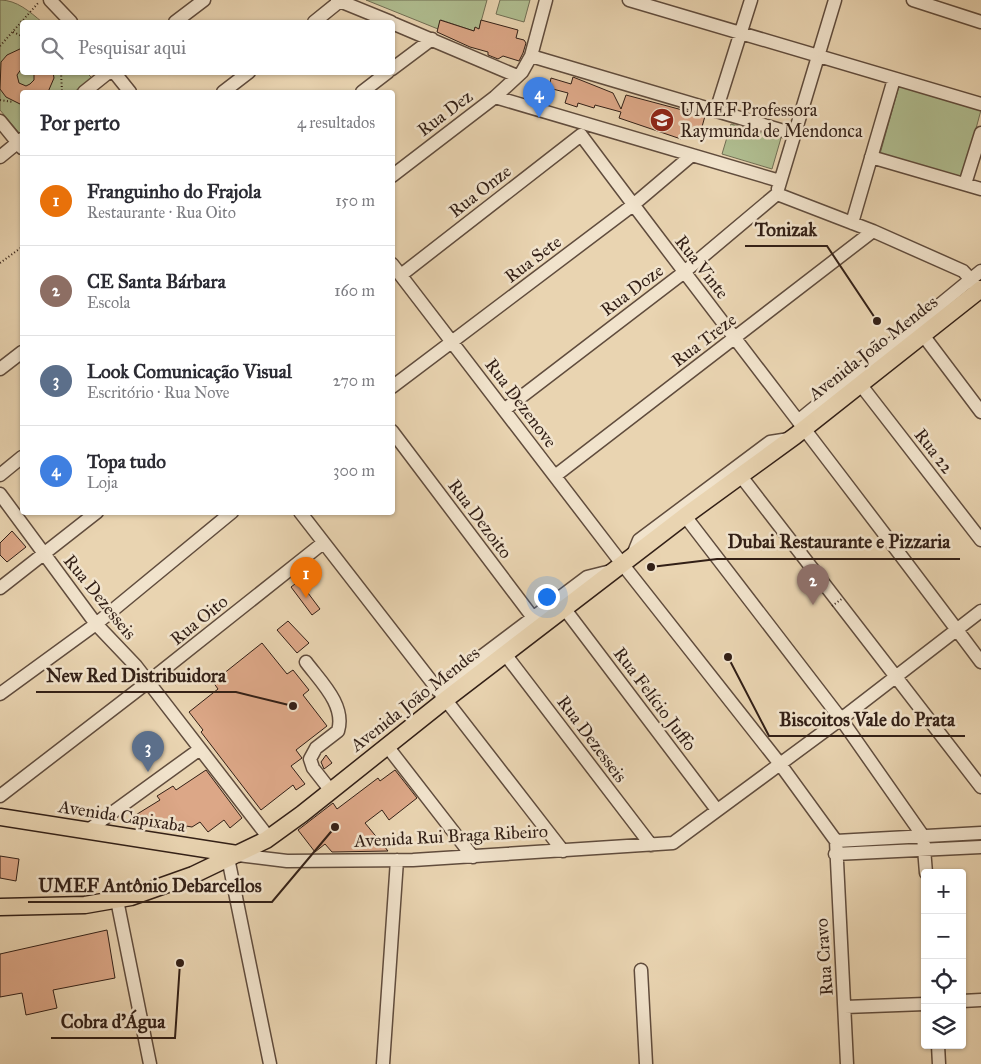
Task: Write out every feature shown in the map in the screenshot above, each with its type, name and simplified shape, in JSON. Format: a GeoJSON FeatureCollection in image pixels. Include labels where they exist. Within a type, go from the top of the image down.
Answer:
{"type":"FeatureCollection","features":[{"type":"Feature","properties":{"kind":"main road","name":"Avenida João Mendes"},"geometry":{"type":"LineString","coordinates":[[231,855],[269,838],[331,791],[387,746],[441,695],[505,654],[536,623],[564,608],[790,439],[801,424],[860,384],[923,335],[979,284]]}},
{"type":"Feature","properties":{"kind":"main road","name":"Avenida Capixaba"},"geometry":{"type":"LineString","coordinates":[[0,817],[231,855]]}},
{"type":"Feature","properties":{"kind":"main road"},"geometry":{"type":"LineString","coordinates":[[0,907],[84,905],[117,900],[169,884],[231,855]]}},
{"type":"Feature","properties":{"kind":"street"},"geometry":{"type":"LineString","coordinates":[[178,20],[204,0]]}},
{"type":"Feature","properties":{"kind":"street"},"geometry":{"type":"LineString","coordinates":[[316,20],[339,0],[385,20]]}},
{"type":"Feature","properties":{"kind":"street","name":"Rua Dez"},"geometry":{"type":"LineString","coordinates":[[395,174],[495,97],[518,76],[531,56],[546,0]]}},
{"type":"Feature","properties":{"kind":"street"},"geometry":{"type":"LineString","coordinates":[[629,0],[981,104]]}},
{"type":"Feature","properties":{"kind":"street"},"geometry":{"type":"LineString","coordinates":[[716,111],[751,0]]}},
{"type":"Feature","properties":{"kind":"street"},"geometry":{"type":"LineString","coordinates":[[778,187],[834,0]]}},
{"type":"Feature","properties":{"kind":"street"},"geometry":{"type":"LineString","coordinates":[[913,0],[981,22]]}},
{"type":"Feature","properties":{"kind":"street"},"geometry":{"type":"LineString","coordinates":[[57,2],[70,20]]}},
{"type":"Feature","properties":{"kind":"street"},"geometry":{"type":"LineString","coordinates":[[395,24],[518,76]]}},
{"type":"Feature","properties":{"kind":"street"},"geometry":{"type":"LineString","coordinates":[[395,67],[432,39]]}},
{"type":"Feature","properties":{"kind":"street"},"geometry":{"type":"LineString","coordinates":[[531,56],[794,134]]}},
{"type":"Feature","properties":{"kind":"street"},"geometry":{"type":"LineString","coordinates":[[86,90],[105,75]]}},
{"type":"Feature","properties":{"kind":"street"},"geometry":{"type":"LineString","coordinates":[[116,75],[128,90]]}},
{"type":"Feature","properties":{"kind":"street"},"geometry":{"type":"LineString","coordinates":[[226,90],[245,75]]}},
{"type":"Feature","properties":{"kind":"street"},"geometry":{"type":"LineString","coordinates":[[365,90],[384,75]]}},
{"type":"Feature","properties":{"kind":"street"},"geometry":{"type":"LineString","coordinates":[[852,223],[894,79]]}},
{"type":"Feature","properties":{"kind":"street"},"geometry":{"type":"LineString","coordinates":[[495,97],[582,129],[692,155],[778,187],[852,223],[963,271],[979,284]]}},
{"type":"Feature","properties":{"kind":"street"},"geometry":{"type":"LineString","coordinates":[[0,122],[20,142]]}},
{"type":"Feature","properties":{"kind":"street","name":"Rua Vinte"},"geometry":{"type":"LineString","coordinates":[[582,129],[633,205],[683,273],[801,424],[981,662]]}},
{"type":"Feature","properties":{"kind":"street","name":"Rua Onze"},"geometry":{"type":"LineString","coordinates":[[402,275],[582,129]]}},
{"type":"Feature","properties":{"kind":"street"},"geometry":{"type":"LineString","coordinates":[[966,184],[981,134]]}},
{"type":"Feature","properties":{"kind":"street"},"geometry":{"type":"LineString","coordinates":[[0,157],[20,144]]}},
{"type":"Feature","properties":{"kind":"street","name":"Rua Sete"},"geometry":{"type":"LineString","coordinates":[[395,385],[633,205],[692,155]]}},
{"type":"Feature","properties":{"kind":"street"},"geometry":{"type":"LineString","coordinates":[[871,157],[981,189]]}},
{"type":"Feature","properties":{"kind":"street","name":"Rua Doze"},"geometry":{"type":"LineString","coordinates":[[504,410],[683,273],[778,187]]}},
{"type":"Feature","properties":{"kind":"street","name":"Rua Treze"},"geometry":{"type":"LineString","coordinates":[[555,476],[873,231]]}},
{"type":"Feature","properties":{"kind":"street","name":"Rua Dezenove"},"geometry":{"type":"LineString","coordinates":[[395,267],[623,564],[780,764],[835,848]]}},
{"type":"Feature","properties":{"kind":"street","name":"Avenida João Mendes"},"geometry":{"type":"LineString","coordinates":[[801,424],[979,284]]}},
{"type":"Feature","properties":{"kind":"street"},"geometry":{"type":"LineString","coordinates":[[923,335],[981,412]]}},
{"type":"Feature","properties":{"kind":"street"},"geometry":{"type":"LineString","coordinates":[[0,368],[20,353]]}},
{"type":"Feature","properties":{"kind":"street","name":"Rua 22"},"geometry":{"type":"LineString","coordinates":[[860,384],[981,540]]}},
{"type":"Feature","properties":{"kind":"street","name":"Rua Dezoito"},"geometry":{"type":"LineString","coordinates":[[395,435],[536,623]]}},
{"type":"Feature","properties":{"kind":"street","name":"Avenida João Mendes"},"geometry":{"type":"LineString","coordinates":[[441,695],[536,623],[587,577],[623,564],[639,540],[770,442],[790,439]]}},
{"type":"Feature","properties":{"kind":"street"},"geometry":{"type":"LineString","coordinates":[[0,475],[20,460]]}},
{"type":"Feature","properties":{"kind":"street"},"geometry":{"type":"LineString","coordinates":[[740,475],[981,787]]}},
{"type":"Feature","properties":{"kind":"street","name":"Rua Dezesseis"},"geometry":{"type":"LineString","coordinates":[[0,494],[96,624],[136,666],[269,838]]}},
{"type":"Feature","properties":{"kind":"street"},"geometry":{"type":"LineString","coordinates":[[0,588],[44,556],[93,515]]}},
{"type":"Feature","properties":{"kind":"street"},"geometry":{"type":"LineString","coordinates":[[0,694],[96,624],[228,515]]}},
{"type":"Feature","properties":{"kind":"street"},"geometry":{"type":"LineString","coordinates":[[302,515],[563,851]]}},
{"type":"Feature","properties":{"kind":"street"},"geometry":{"type":"LineString","coordinates":[[685,516],[841,719],[923,843],[926,869]]}},
{"type":"Feature","properties":{"kind":"street","name":"Rua Oito"},"geometry":{"type":"LineString","coordinates":[[0,796],[148,682],[323,543]]}},
{"type":"Feature","properties":{"kind":"street","name":"Rua Felício Juffo"},"geometry":{"type":"LineString","coordinates":[[564,608],[717,810]]}},
{"type":"Feature","properties":{"kind":"street"},"geometry":{"type":"LineString","coordinates":[[717,810],[841,719],[981,611]]}},
{"type":"Feature","properties":{"kind":"street","name":"Rua Dezesseis"},"geometry":{"type":"LineString","coordinates":[[505,654],[651,845]]}},
{"type":"Feature","properties":{"kind":"street"},"geometry":{"type":"LineString","coordinates":[[306,662],[331,694],[335,703],[339,724],[338,731],[316,748],[310,759],[313,768],[331,791]]}},
{"type":"Feature","properties":{"kind":"street"},"geometry":{"type":"LineString","coordinates":[[387,746],[473,857]]}},
{"type":"Feature","properties":{"kind":"street"},"geometry":{"type":"LineString","coordinates":[[87,831],[200,749]]}},
{"type":"Feature","properties":{"kind":"street","name":"Avenida Rui Braga Ribeiro"},"geometry":{"type":"LineString","coordinates":[[231,855],[288,861],[397,860],[473,857],[673,843],[717,810]]}},
{"type":"Feature","properties":{"kind":"street"},"geometry":{"type":"LineString","coordinates":[[835,848],[923,843],[981,833]]}},
{"type":"Feature","properties":{"kind":"street"},"geometry":{"type":"LineString","coordinates":[[923,843],[981,847]]}},
{"type":"Feature","properties":{"kind":"street","name":"Rua Cravo"},"geometry":{"type":"LineString","coordinates":[[835,848],[847,1064]]}},
{"type":"Feature","properties":{"kind":"street"},"geometry":{"type":"LineString","coordinates":[[231,855],[270,1064]]}},
{"type":"Feature","properties":{"kind":"street"},"geometry":{"type":"LineString","coordinates":[[383,1064],[397,860]]}},
{"type":"Feature","properties":{"kind":"street"},"geometry":{"type":"LineString","coordinates":[[117,900],[150,1064]]}},
{"type":"Feature","properties":{"kind":"street"},"geometry":{"type":"LineString","coordinates":[[641,970],[646,1064]]}},
{"type":"Feature","properties":{"kind":"street"},"geometry":{"type":"LineString","coordinates":[[966,1001],[981,1000]]}},
{"type":"Feature","properties":{"kind":"street"},"geometry":{"type":"LineString","coordinates":[[845,1006],[921,1004]]}},
{"type":"Feature","properties":{"kind":"street"},"geometry":{"type":"LineString","coordinates":[[938,1049],[939,1064]]}},
{"type":"Feature","properties":{"kind":"path"},"geometry":{"type":"LineString","coordinates":[[23,20],[41,0]]}},
{"type":"Feature","properties":{"kind":"path"},"geometry":{"type":"LineString","coordinates":[[0,46],[20,23]]}},
{"type":"Feature","properties":{"kind":"path"},"geometry":{"type":"LineString","coordinates":[[13,31],[20,35]]}},
{"type":"Feature","properties":{"kind":"path"},"geometry":{"type":"LineString","coordinates":[[61,75],[62,90]]}},
{"type":"Feature","properties":{"kind":"path"},"geometry":{"type":"LineString","coordinates":[[0,100],[13,102]]}},
{"type":"Feature","properties":{"kind":"path"},"geometry":{"type":"LineString","coordinates":[[0,263],[20,248]]}},
{"type":"Feature","properties":{"kind":"path"},"geometry":{"type":"LineString","coordinates":[[832,606],[843,598]]}},
{"type":"Feature","properties":{"kind":"green space"},"geometry":{"type":"Polygon","coordinates":[[[0,0],[18,4],[39,20],[20,20],[20,75],[89,75],[92,78],[77,90],[20,90],[20,134],[0,110],[0,0]]]}},
{"type":"Feature","properties":{"kind":"green space"},"geometry":{"type":"Polygon","coordinates":[[[366,0],[487,0],[479,29],[475,28],[474,31],[441,20],[438,29],[366,0]]]}},
{"type":"Feature","properties":{"kind":"green space"},"geometry":{"type":"Polygon","coordinates":[[[500,0],[530,0],[524,22],[496,14],[500,0]]]}},
{"type":"Feature","properties":{"kind":"green space"},"geometry":{"type":"Polygon","coordinates":[[[899,86],[981,110],[963,177],[880,154],[899,86]]]}},
{"type":"Feature","properties":{"kind":"green space"},"geometry":{"type":"Polygon","coordinates":[[[731,124],[781,138],[772,169],[722,154],[731,124]]]}},
{"type":"Feature","properties":{"kind":"building"},"geometry":{"type":"Polygon","coordinates":[[[440,20],[474,31],[475,27],[479,29],[481,20],[518,30],[516,38],[524,40],[526,43],[523,53],[519,61],[503,56],[498,59],[488,55],[488,52],[470,47],[437,32],[440,20]]]}},
{"type":"Feature","properties":{"kind":"building"},"geometry":{"type":"Polygon","coordinates":[[[20,49],[20,71],[17,75],[19,83],[26,86],[34,80],[34,75],[54,75],[49,90],[20,90],[20,104],[6,97],[0,89],[1,62],[7,55],[20,49]]]}},
{"type":"Feature","properties":{"kind":"building"},"geometry":{"type":"Polygon","coordinates":[[[573,77],[613,93],[621,109],[626,95],[705,116],[700,134],[684,129],[681,139],[619,118],[621,112],[595,105],[594,108],[578,103],[577,107],[565,103],[568,93],[549,88],[551,78],[571,84],[573,77]]]}},
{"type":"Feature","properties":{"kind":"building"},"geometry":{"type":"Polygon","coordinates":[[[12,531],[26,547],[7,562],[0,555],[0,543],[12,531]]]}},
{"type":"Feature","properties":{"kind":"building"},"geometry":{"type":"Polygon","coordinates":[[[299,581],[320,609],[312,615],[291,587],[299,581]]]}},
{"type":"Feature","properties":{"kind":"building"},"geometry":{"type":"Polygon","coordinates":[[[288,621],[309,643],[297,653],[277,630],[288,621]]]}},
{"type":"Feature","properties":{"kind":"building"},"geometry":{"type":"Polygon","coordinates":[[[262,643],[287,674],[293,670],[309,690],[303,695],[327,726],[296,750],[302,758],[291,766],[305,784],[296,790],[293,785],[261,810],[201,732],[203,730],[189,712],[218,689],[213,682],[262,643]]]}},
{"type":"Feature","properties":{"kind":"building"},"geometry":{"type":"Polygon","coordinates":[[[326,755],[332,763],[324,769],[321,762],[326,755]]]}},
{"type":"Feature","properties":{"kind":"building"},"geometry":{"type":"Polygon","coordinates":[[[206,770],[242,818],[230,828],[224,820],[208,832],[200,822],[192,827],[186,826],[185,832],[140,825],[134,816],[160,800],[157,796],[173,786],[176,790],[206,770]]]}},
{"type":"Feature","properties":{"kind":"building"},"geometry":{"type":"Polygon","coordinates":[[[395,770],[417,798],[389,820],[382,810],[365,823],[388,851],[332,852],[325,844],[315,852],[298,830],[333,803],[337,809],[378,778],[380,781],[395,770]]]}},
{"type":"Feature","properties":{"kind":"building"},"geometry":{"type":"Polygon","coordinates":[[[0,856],[19,859],[16,881],[0,878],[0,856]]]}},
{"type":"Feature","properties":{"kind":"building"},"geometry":{"type":"Polygon","coordinates":[[[107,930],[115,978],[53,990],[57,1008],[26,1015],[22,993],[0,997],[0,954],[107,930]]]}},
{"type":"Feature","properties":{"kind":"place","name":"Topa tudo"},"geometry":{"type":"Point","coordinates":[539,118]}},
{"type":"Feature","properties":{"kind":"place","name":"UMEF Professora Raymunda de Mendonca"},"geometry":{"type":"Point","coordinates":[662,120]}},
{"type":"Feature","properties":{"kind":"place","name":"Tonizak"},"geometry":{"type":"Point","coordinates":[877,321]}},
{"type":"Feature","properties":{"kind":"place","name":"Dubai Restaurante e Pizzaria"},"geometry":{"type":"Point","coordinates":[651,567]}},
{"type":"Feature","properties":{"kind":"place","name":"Franguinho do Frajola"},"geometry":{"type":"Point","coordinates":[306,598]}},
{"type":"Feature","properties":{"kind":"place","name":"CE Santa Bárbara"},"geometry":{"type":"Point","coordinates":[813,605]}},
{"type":"Feature","properties":{"kind":"place","name":"Biscoitos Vale do Prata"},"geometry":{"type":"Point","coordinates":[728,657]}},
{"type":"Feature","properties":{"kind":"place","name":"New Red Distribuidora"},"geometry":{"type":"Point","coordinates":[293,706]}},
{"type":"Feature","properties":{"kind":"place","name":"Look Comunicação Visual"},"geometry":{"type":"Point","coordinates":[148,772]}},
{"type":"Feature","properties":{"kind":"place","name":"UMEF Antônio Debarcellos"},"geometry":{"type":"Point","coordinates":[335,827]}},
{"type":"Feature","properties":{"kind":"place","name":"Cobra d'Água"},"geometry":{"type":"Point","coordinates":[180,963]}}]}
